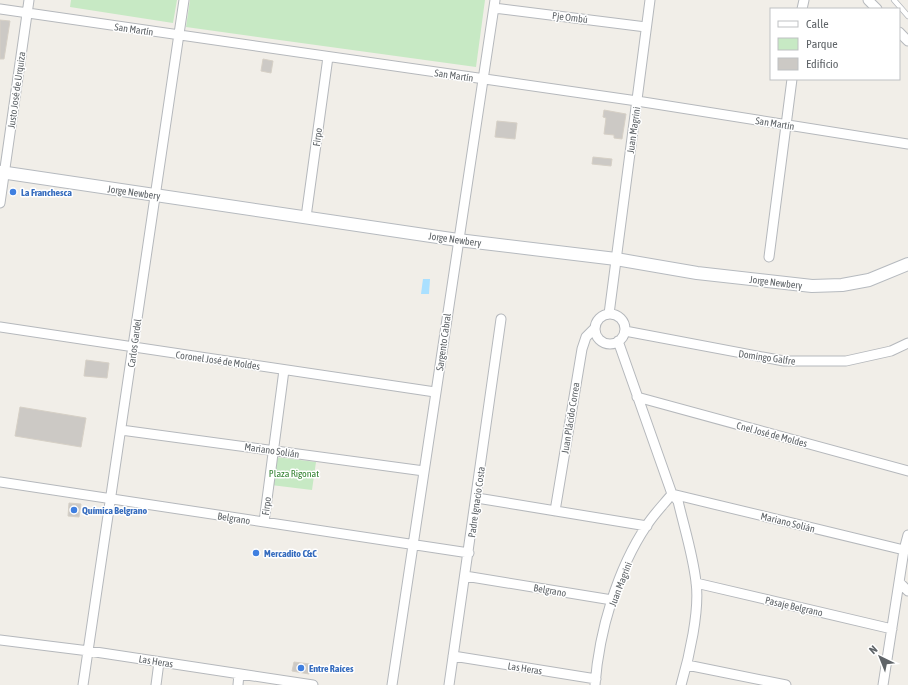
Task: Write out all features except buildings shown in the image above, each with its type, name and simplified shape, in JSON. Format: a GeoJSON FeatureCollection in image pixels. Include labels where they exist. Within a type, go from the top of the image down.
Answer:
{"type":"FeatureCollection","features":[{"type":"Feature","properties":{"kind":"main road","name":"Jorge Newbery"},"geometry":{"type":"LineString","coordinates":[[2,173],[458,240],[616,259],[697,273],[812,286],[842,285],[869,280],[908,264]]}},
{"type":"Feature","properties":{"kind":"street","name":"Justo José de Urquiza"},"geometry":{"type":"LineString","coordinates":[[0,203],[2,173],[29,0]]}},
{"type":"Feature","properties":{"kind":"street","name":"Carlos Gardel"},"geometry":{"type":"LineString","coordinates":[[84,685],[184,0]]}},
{"type":"Feature","properties":{"kind":"street","name":"Juan Magrini"},"geometry":{"type":"LineString","coordinates":[[609,314],[650,0]]}},
{"type":"Feature","properties":{"kind":"street"},"geometry":{"type":"LineString","coordinates":[[868,0],[876,8]]}},
{"type":"Feature","properties":{"kind":"street","name":"Pje Ombú"},"geometry":{"type":"LineString","coordinates":[[494,4],[646,27]]}},
{"type":"Feature","properties":{"kind":"street","name":"Sargento Cabral"},"geometry":{"type":"LineString","coordinates":[[392,685],[494,4]]}},
{"type":"Feature","properties":{"kind":"street","name":"San Martín"},"geometry":{"type":"LineString","coordinates":[[0,9],[328,58],[637,101],[908,144]]}},
{"type":"Feature","properties":{"kind":"street"},"geometry":{"type":"LineString","coordinates":[[900,33],[908,41]]}},
{"type":"Feature","properties":{"kind":"street","name":"Firpo"},"geometry":{"type":"LineString","coordinates":[[306,217],[328,58]]}},
{"type":"Feature","properties":{"kind":"street"},"geometry":{"type":"LineString","coordinates":[[769,257],[792,80]]}},
{"type":"Feature","properties":{"kind":"street"},"geometry":{"type":"LineString","coordinates":[[609,314],[619,317],[623,321],[625,331],[618,341],[609,344],[604,343],[597,336],[594,329],[600,318],[609,314]]}},
{"type":"Feature","properties":{"kind":"street","name":"Padre Ignacio Costa"},"geometry":{"type":"LineString","coordinates":[[449,685],[502,319]]}},
{"type":"Feature","properties":{"kind":"street","name":"Coronel José de Moldes"},"geometry":{"type":"LineString","coordinates":[[0,327],[435,392]]}},
{"type":"Feature","properties":{"kind":"street","name":"Juan Plácido Correa"},"geometry":{"type":"LineString","coordinates":[[555,511],[582,349],[586,337],[594,329]]}},
{"type":"Feature","properties":{"kind":"street","name":"Domingo Galfre"},"geometry":{"type":"LineString","coordinates":[[625,331],[784,361],[846,360],[891,351],[908,343]]}},
{"type":"Feature","properties":{"kind":"street"},"geometry":{"type":"LineString","coordinates":[[618,341],[672,494],[678,501],[696,583],[694,621],[687,665],[681,685]]}},
{"type":"Feature","properties":{"kind":"street","name":"Firpo"},"geometry":{"type":"LineString","coordinates":[[264,522],[284,370]]}},
{"type":"Feature","properties":{"kind":"street","name":"Cnel José de Moldes"},"geometry":{"type":"LineString","coordinates":[[637,397],[908,471]]}},
{"type":"Feature","properties":{"kind":"street","name":"Mariano Solián"},"geometry":{"type":"LineString","coordinates":[[121,430],[424,471]]}},
{"type":"Feature","properties":{"kind":"street","name":"Belgrano"},"geometry":{"type":"LineString","coordinates":[[0,482],[469,552]]}},
{"type":"Feature","properties":{"kind":"street","name":"Juan Magrini"},"geometry":{"type":"LineString","coordinates":[[595,682],[601,641],[612,600],[623,569],[646,526],[672,494]]}},
{"type":"Feature","properties":{"kind":"street","name":"Mariano Solián"},"geometry":{"type":"LineString","coordinates":[[672,494],[904,550]]}},
{"type":"Feature","properties":{"kind":"street"},"geometry":{"type":"LineString","coordinates":[[477,498],[646,526]]}},
{"type":"Feature","properties":{"kind":"street"},"geometry":{"type":"LineString","coordinates":[[883,685],[904,550],[908,535]]}},
{"type":"Feature","properties":{"kind":"street","name":"Belgrano"},"geometry":{"type":"LineString","coordinates":[[465,576],[612,600]]}},
{"type":"Feature","properties":{"kind":"street"},"geometry":{"type":"LineString","coordinates":[[899,582],[908,591]]}},
{"type":"Feature","properties":{"kind":"street","name":"Pasaje Belgrano"},"geometry":{"type":"LineString","coordinates":[[696,583],[892,629]]}},
{"type":"Feature","properties":{"kind":"street","name":"Las Heras"},"geometry":{"type":"LineString","coordinates":[[0,640],[89,650],[313,685]]}},
{"type":"Feature","properties":{"kind":"street","name":"Las Heras"},"geometry":{"type":"LineString","coordinates":[[454,656],[595,682]]}},
{"type":"Feature","properties":{"kind":"street"},"geometry":{"type":"LineString","coordinates":[[156,685],[159,662]]}},
{"type":"Feature","properties":{"kind":"street"},"geometry":{"type":"LineString","coordinates":[[687,665],[786,685]]}},
{"type":"Feature","properties":{"kind":"street"},"geometry":{"type":"LineString","coordinates":[[238,685],[239,674]]}},
{"type":"Feature","properties":{"kind":"lane"},"geometry":{"type":"LineString","coordinates":[[894,0],[908,16]]}},
{"type":"Feature","properties":{"kind":"green space"},"geometry":{"type":"Polygon","coordinates":[[[71,0],[177,0],[173,23],[70,7],[71,0]]]}},
{"type":"Feature","properties":{"kind":"green space"},"geometry":{"type":"Polygon","coordinates":[[[190,0],[485,0],[476,67],[186,27],[190,0]]]}},
{"type":"Feature","properties":{"kind":"green space","name":"Plaza Rigonat"},"geometry":{"type":"Polygon","coordinates":[[[275,457],[316,462],[312,490],[271,485],[275,457]]]}},
{"type":"Feature","properties":{"kind":"water"},"geometry":{"type":"Polygon","coordinates":[[[423,279],[430,279],[429,294],[421,294],[423,279]]]}},
{"type":"Feature","properties":{"kind":"place","name":"La Franchesca"},"geometry":{"type":"Point","coordinates":[13,192]}},
{"type":"Feature","properties":{"kind":"place","name":"Química Belgrano"},"geometry":{"type":"Point","coordinates":[74,510]}},
{"type":"Feature","properties":{"kind":"place","name":"Mercadito C&C"},"geometry":{"type":"Point","coordinates":[256,553]}},
{"type":"Feature","properties":{"kind":"place","name":"Entre Raíces"},"geometry":{"type":"Point","coordinates":[301,668]}}]}
